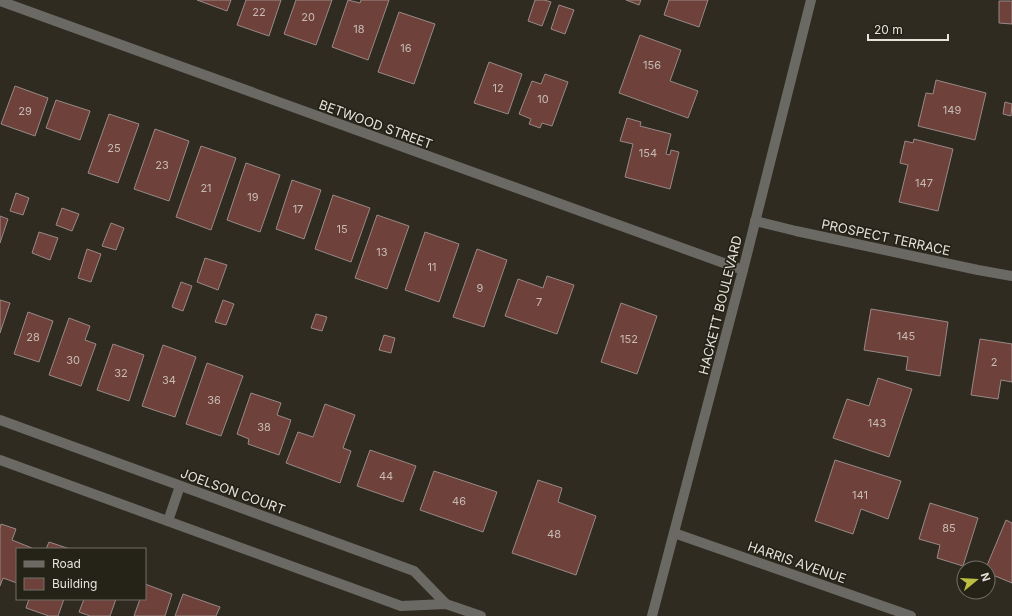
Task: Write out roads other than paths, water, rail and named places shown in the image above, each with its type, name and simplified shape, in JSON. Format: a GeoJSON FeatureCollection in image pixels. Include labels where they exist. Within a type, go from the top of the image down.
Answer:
{"type":"FeatureCollection","features":[{"type":"Feature","properties":{"kind":"street","name":"HACKETT BOULEVARD"},"geometry":{"type":"LineString","coordinates":[[652,616],[743,270],[754,221],[811,0]]}},
{"type":"Feature","properties":{"kind":"street","name":"BETWOOD STREET"},"geometry":{"type":"LineString","coordinates":[[0,1],[743,270]]}},
{"type":"Feature","properties":{"kind":"street","name":"PROSPECT TERRACE"},"geometry":{"type":"LineString","coordinates":[[754,221],[947,264],[1012,276]]}},
{"type":"Feature","properties":{"kind":"street","name":"JOELSON COURT"},"geometry":{"type":"LineString","coordinates":[[0,420],[414,571],[446,604]]}},
{"type":"Feature","properties":{"kind":"street","name":"JOELSON COURT"},"geometry":{"type":"LineString","coordinates":[[0,460],[401,606],[446,604],[481,616]]}},
{"type":"Feature","properties":{"kind":"street"},"geometry":{"type":"LineString","coordinates":[[168,521],[180,486]]}},
{"type":"Feature","properties":{"kind":"street","name":"HARRIS AVENUE"},"geometry":{"type":"LineString","coordinates":[[674,533],[910,616]]}}]}
